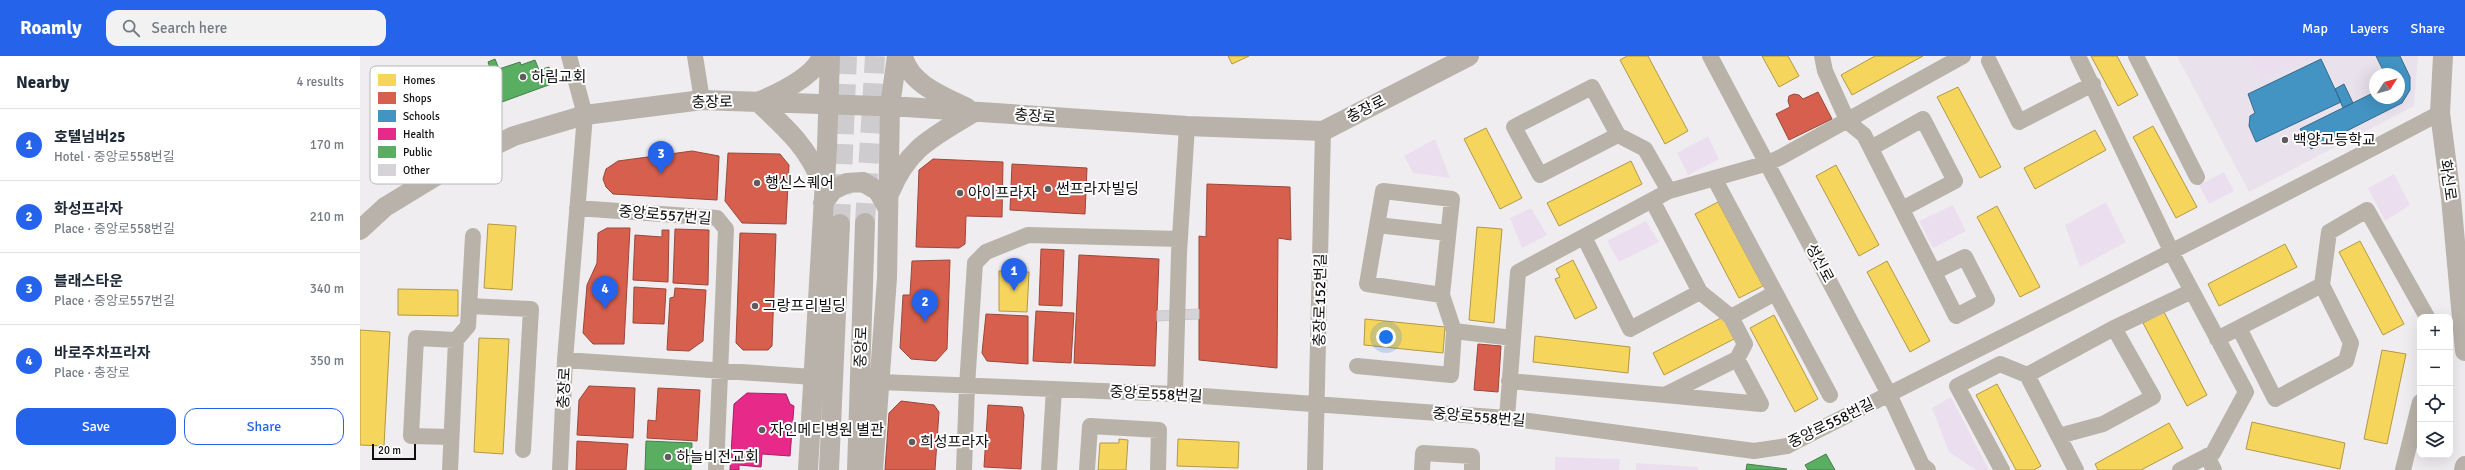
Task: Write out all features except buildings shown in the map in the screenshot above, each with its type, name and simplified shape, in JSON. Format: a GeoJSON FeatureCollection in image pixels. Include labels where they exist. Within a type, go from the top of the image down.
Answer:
{"type":"FeatureCollection","features":[{"type":"Feature","properties":{"kind":"main road"},"geometry":{"type":"LineString","coordinates":[[822,56],[810,71],[784,90],[758,102],[794,134],[805,149],[816,167],[824,196]]}},
{"type":"Feature","properties":{"kind":"main road"},"geometry":{"type":"LineString","coordinates":[[808,470],[824,196],[830,56]]}},
{"type":"Feature","properties":{"kind":"main road"},"geometry":{"type":"LineString","coordinates":[[874,470],[887,278],[890,106],[897,56]]}},
{"type":"Feature","properties":{"kind":"main road"},"geometry":{"type":"LineString","coordinates":[[888,203],[904,163],[914,151],[974,112],[928,88],[912,72],[904,56]]}},
{"type":"Feature","properties":{"kind":"main road","name":"충장로"},"geometry":{"type":"LineString","coordinates":[[502,142],[514,136],[585,115],[702,100],[890,106],[1187,126],[1323,131],[1469,56]]}},
{"type":"Feature","properties":{"kind":"main road","name":"화신로"},"geometry":{"type":"LineString","coordinates":[[2443,56],[2440,113],[2451,198],[2465,351]]}},
{"type":"Feature","properties":{"kind":"main road"},"geometry":{"type":"LineString","coordinates":[[824,196],[847,183],[863,182],[878,191],[888,203]]}},
{"type":"Feature","properties":{"kind":"main road","name":"충장로"},"geometry":{"type":"LineString","coordinates":[[360,230],[385,207],[423,184]]}},
{"type":"Feature","properties":{"kind":"main road","name":"중앙로"},"geometry":{"type":"LineString","coordinates":[[857,470],[865,223]]}},
{"type":"Feature","properties":{"kind":"main road","name":"중앙로"},"geometry":{"type":"LineString","coordinates":[[829,470],[840,224]]}},
{"type":"Feature","properties":{"kind":"main road"},"geometry":{"type":"LineString","coordinates":[[2464,470],[2465,466]]}},
{"type":"Feature","properties":{"kind":"street"},"geometry":{"type":"LineString","coordinates":[[569,56],[585,115]]}},
{"type":"Feature","properties":{"kind":"street"},"geometry":{"type":"LineString","coordinates":[[695,56],[702,100]]}},
{"type":"Feature","properties":{"kind":"street","name":"성신로"},"geometry":{"type":"LineString","coordinates":[[1710,56],[1889,394],[1922,465],[1928,470]]}},
{"type":"Feature","properties":{"kind":"street"},"geometry":{"type":"LineString","coordinates":[[1822,56],[1825,71],[1848,122],[1864,135],[1934,272]]}},
{"type":"Feature","properties":{"kind":"street"},"geometry":{"type":"LineString","coordinates":[[1507,418],[1518,272],[1669,191],[1768,163],[1848,122],[1963,56]]}},
{"type":"Feature","properties":{"kind":"street"},"geometry":{"type":"LineString","coordinates":[[2078,56],[2093,84],[2171,251],[2246,392],[2213,453],[2210,463],[2180,470]]}},
{"type":"Feature","properties":{"kind":"street"},"geometry":{"type":"LineString","coordinates":[[2136,56],[2197,178]]}},
{"type":"Feature","properties":{"kind":"street"},"geometry":{"type":"LineString","coordinates":[[1989,62],[2019,122],[2093,84]]}},
{"type":"Feature","properties":{"kind":"street"},"geometry":{"type":"LineString","coordinates":[[1618,135],[1540,175],[1514,127],[1592,87],[1618,135],[1645,149],[1669,191]]}},
{"type":"Feature","properties":{"kind":"street","name":"중앙로558번길"},"geometry":{"type":"LineString","coordinates":[[880,382],[1175,394],[1318,404],[1507,418],[1754,451],[1787,446],[2171,251],[2258,209],[2440,113]]}},
{"type":"Feature","properties":{"kind":"street","name":"충장로"},"geometry":{"type":"LineString","coordinates":[[560,470],[565,360],[576,208],[585,115]]}},
{"type":"Feature","properties":{"kind":"street"},"geometry":{"type":"LineString","coordinates":[[1871,148],[1923,119],[1954,181],[1902,209]]}},
{"type":"Feature","properties":{"kind":"street"},"geometry":{"type":"LineString","coordinates":[[1175,394],[1180,238],[1187,126]]}},
{"type":"Feature","properties":{"kind":"street","name":"충장로152번길"},"geometry":{"type":"LineString","coordinates":[[1316,470],[1323,131]]}},
{"type":"Feature","properties":{"kind":"street"},"geometry":{"type":"LineString","coordinates":[[1714,178],[1830,395]]}},
{"type":"Feature","properties":{"kind":"street"},"geometry":{"type":"LineString","coordinates":[[1357,366],[1451,375],[1454,331],[1442,295],[1452,199],[1383,191],[1367,284],[1442,295]]}},
{"type":"Feature","properties":{"kind":"street"},"geometry":{"type":"LineString","coordinates":[[1652,200],[1700,292],[1731,317],[1745,344],[1737,359],[1665,396]]}},
{"type":"Feature","properties":{"kind":"street","name":"중앙로557번길"},"geometry":{"type":"LineString","coordinates":[[576,208],[717,218],[726,229],[722,371],[716,470]]}},
{"type":"Feature","properties":{"kind":"street"},"geometry":{"type":"LineString","coordinates":[[2239,328],[2275,399],[2346,360],[2351,343],[2322,285],[2329,232],[2367,210],[2425,314]]}},
{"type":"Feature","properties":{"kind":"street"},"geometry":{"type":"LineString","coordinates":[[1377,225],[1448,233]]}},
{"type":"Feature","properties":{"kind":"street"},"geometry":{"type":"LineString","coordinates":[[964,470],[967,386],[975,263],[986,252],[1028,235],[1180,238]]}},
{"type":"Feature","properties":{"kind":"street"},"geometry":{"type":"LineString","coordinates":[[450,470],[456,340],[468,326],[473,236]]}},
{"type":"Feature","properties":{"kind":"street"},"geometry":{"type":"LineString","coordinates":[[1584,237],[1630,329],[1700,292]]}},
{"type":"Feature","properties":{"kind":"street"},"geometry":{"type":"LineString","coordinates":[[2217,339],[2322,285]]}},
{"type":"Feature","properties":{"kind":"street"},"geometry":{"type":"LineString","coordinates":[[2027,375],[2114,328],[2192,291]]}},
{"type":"Feature","properties":{"kind":"street"},"geometry":{"type":"LineString","coordinates":[[1731,317],[1775,293]]}},
{"type":"Feature","properties":{"kind":"street"},"geometry":{"type":"LineString","coordinates":[[469,306],[531,309],[523,450]]}},
{"type":"Feature","properties":{"kind":"street"},"geometry":{"type":"LineString","coordinates":[[2059,436],[2103,424],[2153,397],[2114,328]]}},
{"type":"Feature","properties":{"kind":"street"},"geometry":{"type":"LineString","coordinates":[[1454,331],[1513,338]]}},
{"type":"Feature","properties":{"kind":"street"},"geometry":{"type":"LineString","coordinates":[[451,437],[411,436],[416,338],[456,340]]}},
{"type":"Feature","properties":{"kind":"street"},"geometry":{"type":"LineString","coordinates":[[1510,381],[1761,404],[1737,359]]}},
{"type":"Feature","properties":{"kind":"street"},"geometry":{"type":"LineString","coordinates":[[565,360],[813,377]]}},
{"type":"Feature","properties":{"kind":"street"},"geometry":{"type":"LineString","coordinates":[[2002,470],[1957,386],[2000,364],[2027,375],[2059,436],[2070,468]]}},
{"type":"Feature","properties":{"kind":"street"},"geometry":{"type":"LineString","coordinates":[[1049,470],[1054,389]]}},
{"type":"Feature","properties":{"kind":"street"},"geometry":{"type":"LineString","coordinates":[[2403,470],[2417,414]]}},
{"type":"Feature","properties":{"kind":"street"},"geometry":{"type":"LineString","coordinates":[[1088,470],[1090,426],[1159,430],[1158,470]]}},
{"type":"Feature","properties":{"kind":"street"},"geometry":{"type":"LineString","coordinates":[[1422,470],[1423,453],[1472,456],[1472,470]]}},
{"type":"Feature","properties":{"kind":"shaded area","name":"백양고등학교"},"geometry":{"type":"Polygon","coordinates":[[[2177,56],[2418,56],[2414,106],[2249,192],[2177,56]]]}},
{"type":"Feature","properties":{"kind":"shaded area"},"geometry":{"type":"Polygon","coordinates":[[[2250,56],[2313,56],[2262,80],[2250,56]]]}},
{"type":"Feature","properties":{"kind":"shaded area"},"geometry":{"type":"Polygon","coordinates":[[[1708,136],[1719,159],[1688,175],[1677,153],[1708,136]]]}},
{"type":"Feature","properties":{"kind":"shaded area"},"geometry":{"type":"Polygon","coordinates":[[[1435,139],[1450,178],[1413,173],[1404,156],[1435,139]]]}},
{"type":"Feature","properties":{"kind":"shaded area"},"geometry":{"type":"Polygon","coordinates":[[[2224,172],[2234,191],[2209,204],[2199,185],[2224,172]]]}},
{"type":"Feature","properties":{"kind":"shaded area"},"geometry":{"type":"Polygon","coordinates":[[[2394,174],[2410,205],[2385,221],[2368,188],[2394,174]]]}},
{"type":"Feature","properties":{"kind":"shaded area"},"geometry":{"type":"Polygon","coordinates":[[[2106,202],[2126,242],[2080,267],[2065,225],[2106,202]]]}},
{"type":"Feature","properties":{"kind":"shaded area"},"geometry":{"type":"Polygon","coordinates":[[[1953,205],[1966,231],[1933,248],[1919,221],[1953,205]]]}},
{"type":"Feature","properties":{"kind":"shaded area"},"geometry":{"type":"Polygon","coordinates":[[[1531,208],[1547,235],[1522,248],[1510,218],[1531,208]]]}},
{"type":"Feature","properties":{"kind":"shaded area"},"geometry":{"type":"Polygon","coordinates":[[[1646,221],[1659,242],[1619,262],[1607,241],[1646,221]]]}},
{"type":"Feature","properties":{"kind":"shaded area"},"geometry":{"type":"Polygon","coordinates":[[[1951,397],[1989,470],[1976,470],[1949,452],[1932,408],[1951,397]]]}},
{"type":"Feature","properties":{"kind":"shaded area"},"geometry":{"type":"Polygon","coordinates":[[[1555,457],[1620,459],[1619,470],[1555,470],[1555,457]]]}},
{"type":"Feature","properties":{"kind":"shaded area"},"geometry":{"type":"Polygon","coordinates":[[[1636,463],[1698,467],[1698,470],[1636,470],[1636,463]]]}},
{"type":"Feature","properties":{"kind":"tunnel"},"geometry":{"type":"LineString","coordinates":[[840,224],[847,56]]}},
{"type":"Feature","properties":{"kind":"tunnel"},"geometry":{"type":"LineString","coordinates":[[865,223],[875,56]]}},
{"type":"Feature","properties":{"kind":"place","name":"하림교회"},"geometry":{"type":"Point","coordinates":[523,77]}},
{"type":"Feature","properties":{"kind":"place","name":"백양고등학교"},"geometry":{"type":"Point","coordinates":[2285,140]}},
{"type":"Feature","properties":{"kind":"place","name":"블래스타운"},"geometry":{"type":"Point","coordinates":[661,174]}},
{"type":"Feature","properties":{"kind":"place","name":"행신스퀘어"},"geometry":{"type":"Point","coordinates":[757,183]}},
{"type":"Feature","properties":{"kind":"place","name":"썬프라자빌딩"},"geometry":{"type":"Point","coordinates":[1048,189]}},
{"type":"Feature","properties":{"kind":"place","name":"아이프라자"},"geometry":{"type":"Point","coordinates":[960,193]}},
{"type":"Feature","properties":{"kind":"place","name":"호텔넘버25"},"geometry":{"type":"Point","coordinates":[1014,291]}},
{"type":"Feature","properties":{"kind":"place","name":"그랑프리빌딩"},"geometry":{"type":"Point","coordinates":[755,306]}},
{"type":"Feature","properties":{"kind":"place","name":"바로주차프라자"},"geometry":{"type":"Point","coordinates":[605,309]}},
{"type":"Feature","properties":{"kind":"place","name":"화성프라자"},"geometry":{"type":"Point","coordinates":[925,322]}},
{"type":"Feature","properties":{"kind":"place","name":"자인메디병원 별관"},"geometry":{"type":"Point","coordinates":[762,430]}},
{"type":"Feature","properties":{"kind":"place","name":"희성프라자"},"geometry":{"type":"Point","coordinates":[912,442]}},
{"type":"Feature","properties":{"kind":"place","name":"하늘비전교회"},"geometry":{"type":"Point","coordinates":[668,457]}}]}
